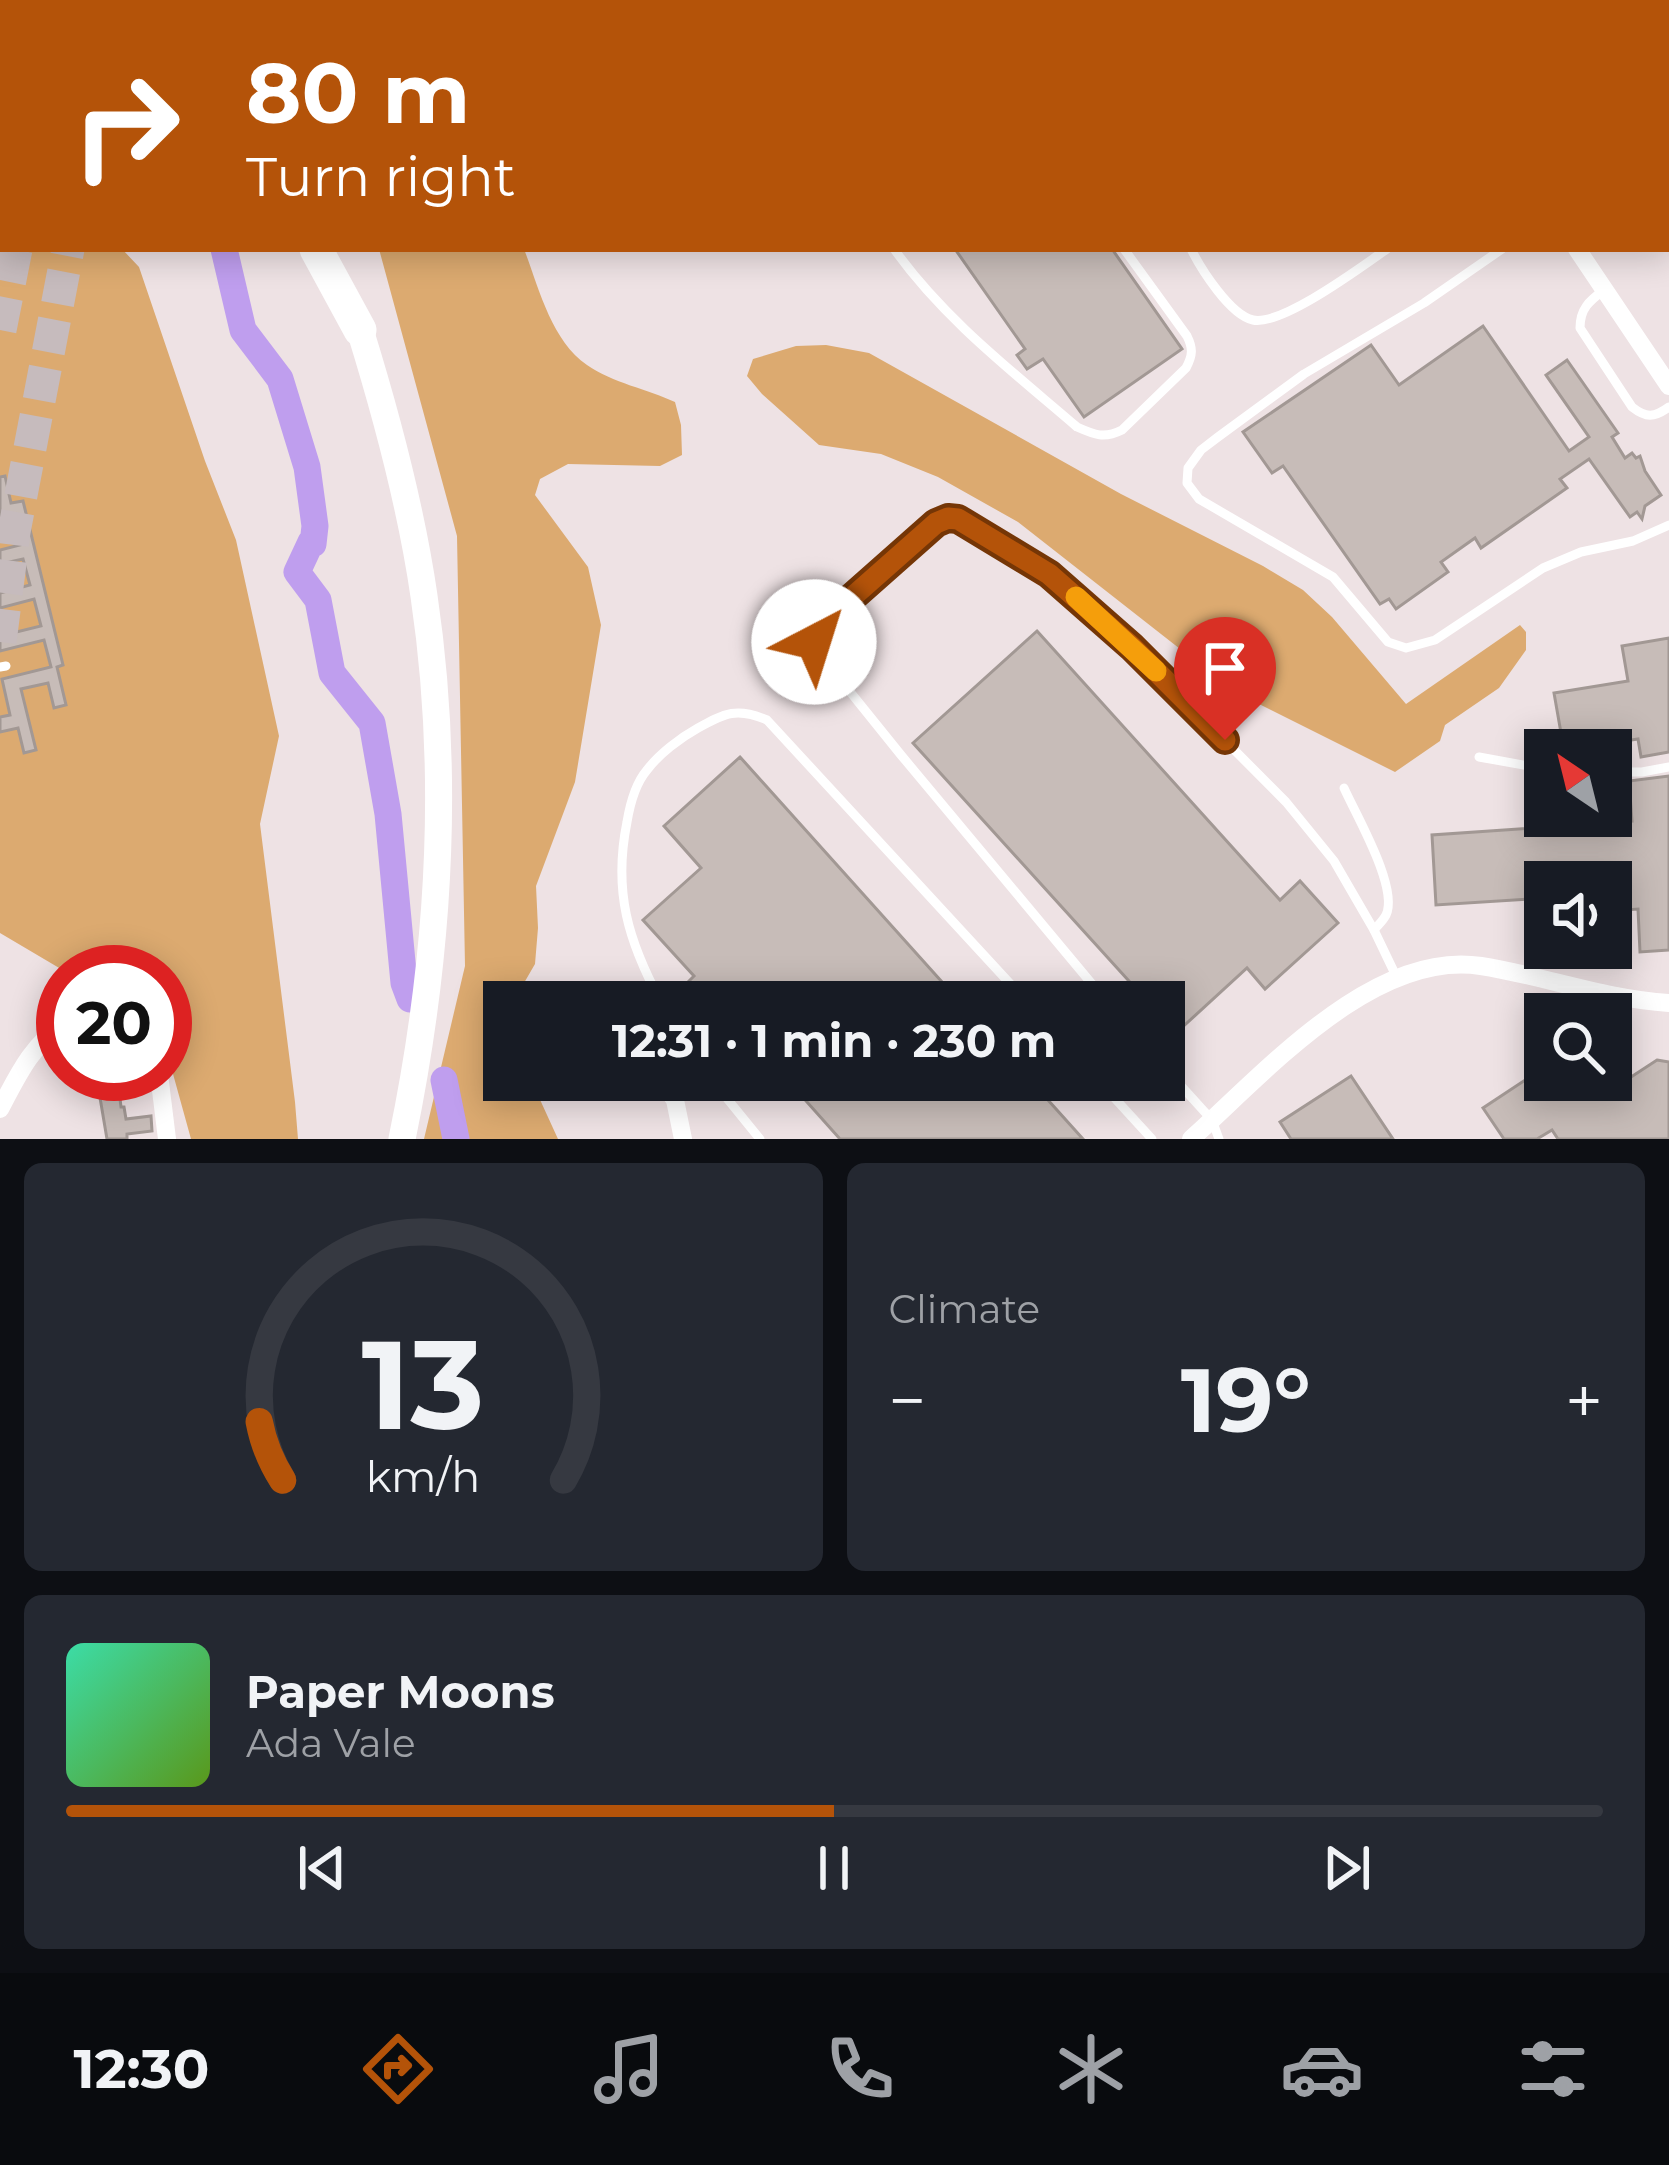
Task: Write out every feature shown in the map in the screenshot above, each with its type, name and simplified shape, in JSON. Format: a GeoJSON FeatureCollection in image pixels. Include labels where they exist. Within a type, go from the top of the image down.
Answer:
{"type":"FeatureCollection","features":[{"type":"Feature","properties":{"kind":"highway"},"geometry":{"type":"LineString","coordinates":[[318,252],[360,330]]}},
{"type":"Feature","properties":{"kind":"highway"},"geometry":{"type":"LineString","coordinates":[[341,252],[360,330]]}},
{"type":"Feature","properties":{"kind":"main road"},"geometry":{"type":"LineString","coordinates":[[360,330],[416,548],[439,746],[434,939],[402,1139]]}},
{"type":"Feature","properties":{"kind":"street"},"geometry":{"type":"LineString","coordinates":[[1579,252],[1669,386]]}},
{"type":"Feature","properties":{"kind":"street"},"geometry":{"type":"LineString","coordinates":[[1191,1139],[1216,1130],[1273,1064],[1334,1015],[1397,978],[1436,966],[1465,964],[1623,998],[1669,1003]]}},
{"type":"Feature","properties":{"kind":"street"},"geometry":{"type":"LineString","coordinates":[[0,1109],[36,1051]]}},
{"type":"Feature","properties":{"kind":"street"},"geometry":{"type":"LineString","coordinates":[[162,1101],[167,1139]]}},
{"type":"Feature","properties":{"kind":"street"},"geometry":{"type":"LineString","coordinates":[[675,1101],[683,1139]]}},
{"type":"Feature","properties":{"kind":"lane"},"geometry":{"type":"LineString","coordinates":[[896,252],[949,316],[1077,427],[1108,436],[1122,430],[1192,357],[1187,336],[1126,252]]}},
{"type":"Feature","properties":{"kind":"lane"},"geometry":{"type":"LineString","coordinates":[[1192,252],[1229,304],[1257,321],[1292,310],[1382,252]]}},
{"type":"Feature","properties":{"kind":"lane"},"geometry":{"type":"LineString","coordinates":[[1498,252],[1424,303],[1304,374],[1218,437],[1188,468],[1187,484],[1199,499],[1334,578],[1381,635],[1406,648],[1435,640],[1543,568],[1669,525]]}},
{"type":"Feature","properties":{"kind":"lane"},"geometry":{"type":"LineString","coordinates":[[1604,290],[1588,301],[1580,315],[1580,328],[1632,407],[1643,416],[1652,416],[1669,407]]}},
{"type":"Feature","properties":{"kind":"lane"},"geometry":{"type":"LineString","coordinates":[[1089,981],[901,755],[814,642],[823,623],[936,523],[948,518],[958,519],[1049,574],[1132,647],[1286,802],[1334,861],[1397,978]]}},
{"type":"Feature","properties":{"kind":"lane"},"geometry":{"type":"LineString","coordinates":[[651,981],[631,938],[621,900],[621,849],[631,800],[646,770],[683,736],[721,715],[747,711],[767,720],[1008,981]]}},
{"type":"Feature","properties":{"kind":"lane"},"geometry":{"type":"LineString","coordinates":[[1478,757],[1524,766]]}},
{"type":"Feature","properties":{"kind":"lane"},"geometry":{"type":"LineString","coordinates":[[1632,772],[1669,767]]}},
{"type":"Feature","properties":{"kind":"lane"},"geometry":{"type":"LineString","coordinates":[[1344,788],[1389,895],[1388,914],[1374,930]]}},
{"type":"Feature","properties":{"kind":"lane"},"geometry":{"type":"LineString","coordinates":[[1185,1092],[1216,1130]]}},
{"type":"Feature","properties":{"kind":"lane"},"geometry":{"type":"LineString","coordinates":[[729,1101],[760,1139]]}},
{"type":"Feature","properties":{"kind":"lane"},"geometry":{"type":"LineString","coordinates":[[1117,1101],[1152,1139]]}},
{"type":"Feature","properties":{"kind":"shaded area"},"geometry":{"type":"Polygon","coordinates":[[[0,252],[125,252],[139,267],[236,540],[279,736],[260,824],[298,1139],[191,1139],[180,1101],[192,1101],[192,945],[36,945],[36,954],[0,933],[0,252]]]}},
{"type":"Feature","properties":{"kind":"shaded area"},"geometry":{"type":"Polygon","coordinates":[[[380,252],[525,252],[564,342],[587,365],[608,377],[675,402],[681,425],[682,455],[660,466],[568,464],[540,479],[535,495],[588,567],[601,625],[575,782],[536,886],[535,964],[525,981],[483,981],[483,1101],[541,1101],[558,1139],[424,1139],[465,966],[457,536],[380,252]]]}},
{"type":"Feature","properties":{"kind":"shaded area"},"geometry":{"type":"Polygon","coordinates":[[[826,345],[869,353],[1303,590],[1406,704],[1520,625],[1526,632],[1526,650],[1499,688],[1445,725],[1440,741],[1395,772],[1235,692],[1018,522],[938,477],[881,454],[819,445],[747,376],[753,359],[796,346],[826,345]]]}},
{"type":"Feature","properties":{"kind":"building"},"geometry":{"type":"Polygon","coordinates":[[[957,252],[1114,252],[1182,349],[1084,417],[1043,359],[1027,369],[1017,355],[1025,349],[957,252]]]}},
{"type":"Feature","properties":{"kind":"building"},"geometry":{"type":"Polygon","coordinates":[[[1483,326],[1569,451],[1589,437],[1546,375],[1567,360],[1618,433],[1612,437],[1625,458],[1632,453],[1640,456],[1661,495],[1645,506],[1642,519],[1637,512],[1630,517],[1589,459],[1560,479],[1567,488],[1481,548],[1475,538],[1441,562],[1448,572],[1396,609],[1389,599],[1380,604],[1283,466],[1272,473],[1243,432],[1371,345],[1399,385],[1483,326]]]}},
{"type":"Feature","properties":{"kind":"building"},"geometry":{"type":"Polygon","coordinates":[[[5,476],[11,503],[23,501],[63,665],[57,667],[66,705],[54,708],[48,683],[21,689],[36,750],[24,753],[18,728],[0,732],[0,717],[10,715],[2,679],[51,667],[44,640],[0,651],[0,636],[41,626],[34,599],[0,608],[0,593],[30,585],[23,559],[0,564],[0,550],[20,545],[13,518],[0,521],[0,477],[5,476]]]}},
{"type":"Feature","properties":{"kind":"building"},"geometry":{"type":"Polygon","coordinates":[[[1037,631],[1280,900],[1300,881],[1338,923],[1265,989],[1247,968],[1185,1025],[1185,981],[1129,981],[913,743],[1037,631]]]}},
{"type":"Feature","properties":{"kind":"building"},"geometry":{"type":"Polygon","coordinates":[[[1669,638],[1669,752],[1641,757],[1632,729],[1560,729],[1554,693],[1628,681],[1622,646],[1669,638]]]}},
{"type":"Feature","properties":{"kind":"building"},"geometry":{"type":"Polygon","coordinates":[[[740,757],[941,981],[689,981],[694,976],[643,920],[701,868],[664,826],[740,757]]]}},
{"type":"Feature","properties":{"kind":"building"},"geometry":{"type":"Polygon","coordinates":[[[1669,776],[1669,950],[1640,952],[1638,909],[1632,909],[1632,861],[1524,861],[1524,899],[1436,905],[1432,835],[1524,829],[1524,837],[1632,837],[1632,781],[1669,776]]]}},
{"type":"Feature","properties":{"kind":"building"},"geometry":{"type":"Polygon","coordinates":[[[1657,1060],[1669,1062],[1669,1139],[1558,1139],[1552,1130],[1537,1139],[1504,1139],[1483,1108],[1524,1081],[1524,1101],[1632,1101],[1632,1076],[1657,1060]]]}},
{"type":"Feature","properties":{"kind":"building"},"geometry":{"type":"Polygon","coordinates":[[[1351,1076],[1393,1139],[1291,1139],[1280,1122],[1351,1076]]]}},
{"type":"Feature","properties":{"kind":"building"},"geometry":{"type":"Polygon","coordinates":[[[101,1101],[120,1101],[126,1119],[151,1116],[152,1131],[107,1139],[101,1101]]]}},
{"type":"Feature","properties":{"kind":"building"},"geometry":{"type":"Polygon","coordinates":[[[806,1101],[1049,1101],[1083,1139],[840,1139],[806,1101]]]}},
{"type":"Feature","properties":{"kind":"waterway"},"geometry":{"type":"LineString","coordinates":[[225,252],[243,330],[280,379],[307,467],[315,526],[313,544],[297,572],[318,600],[332,673],[372,723],[388,814],[404,983],[410,999]]}},
{"type":"Feature","properties":{"kind":"waterway"},"geometry":{"type":"LineString","coordinates":[[444,1080],[456,1139]]}},
{"type":"Feature","properties":{"kind":"tunnel"},"geometry":{"type":"LineString","coordinates":[[0,330],[15,252]]}},
{"type":"Feature","properties":{"kind":"tunnel"},"geometry":{"type":"LineString","coordinates":[[0,642],[14,532],[67,252]]}},
{"type":"Feature","properties":{"kind":"slow traffic"},"geometry":{"type":"LineString","coordinates":[[1076,597],[1156,671]]}},
{"type":"Feature","properties":{"kind":"route"},"geometry":{"type":"LineString","coordinates":[[814,642],[823,623],[936,523],[958,519],[1049,574],[1132,647],[1225,740]]}}]}
